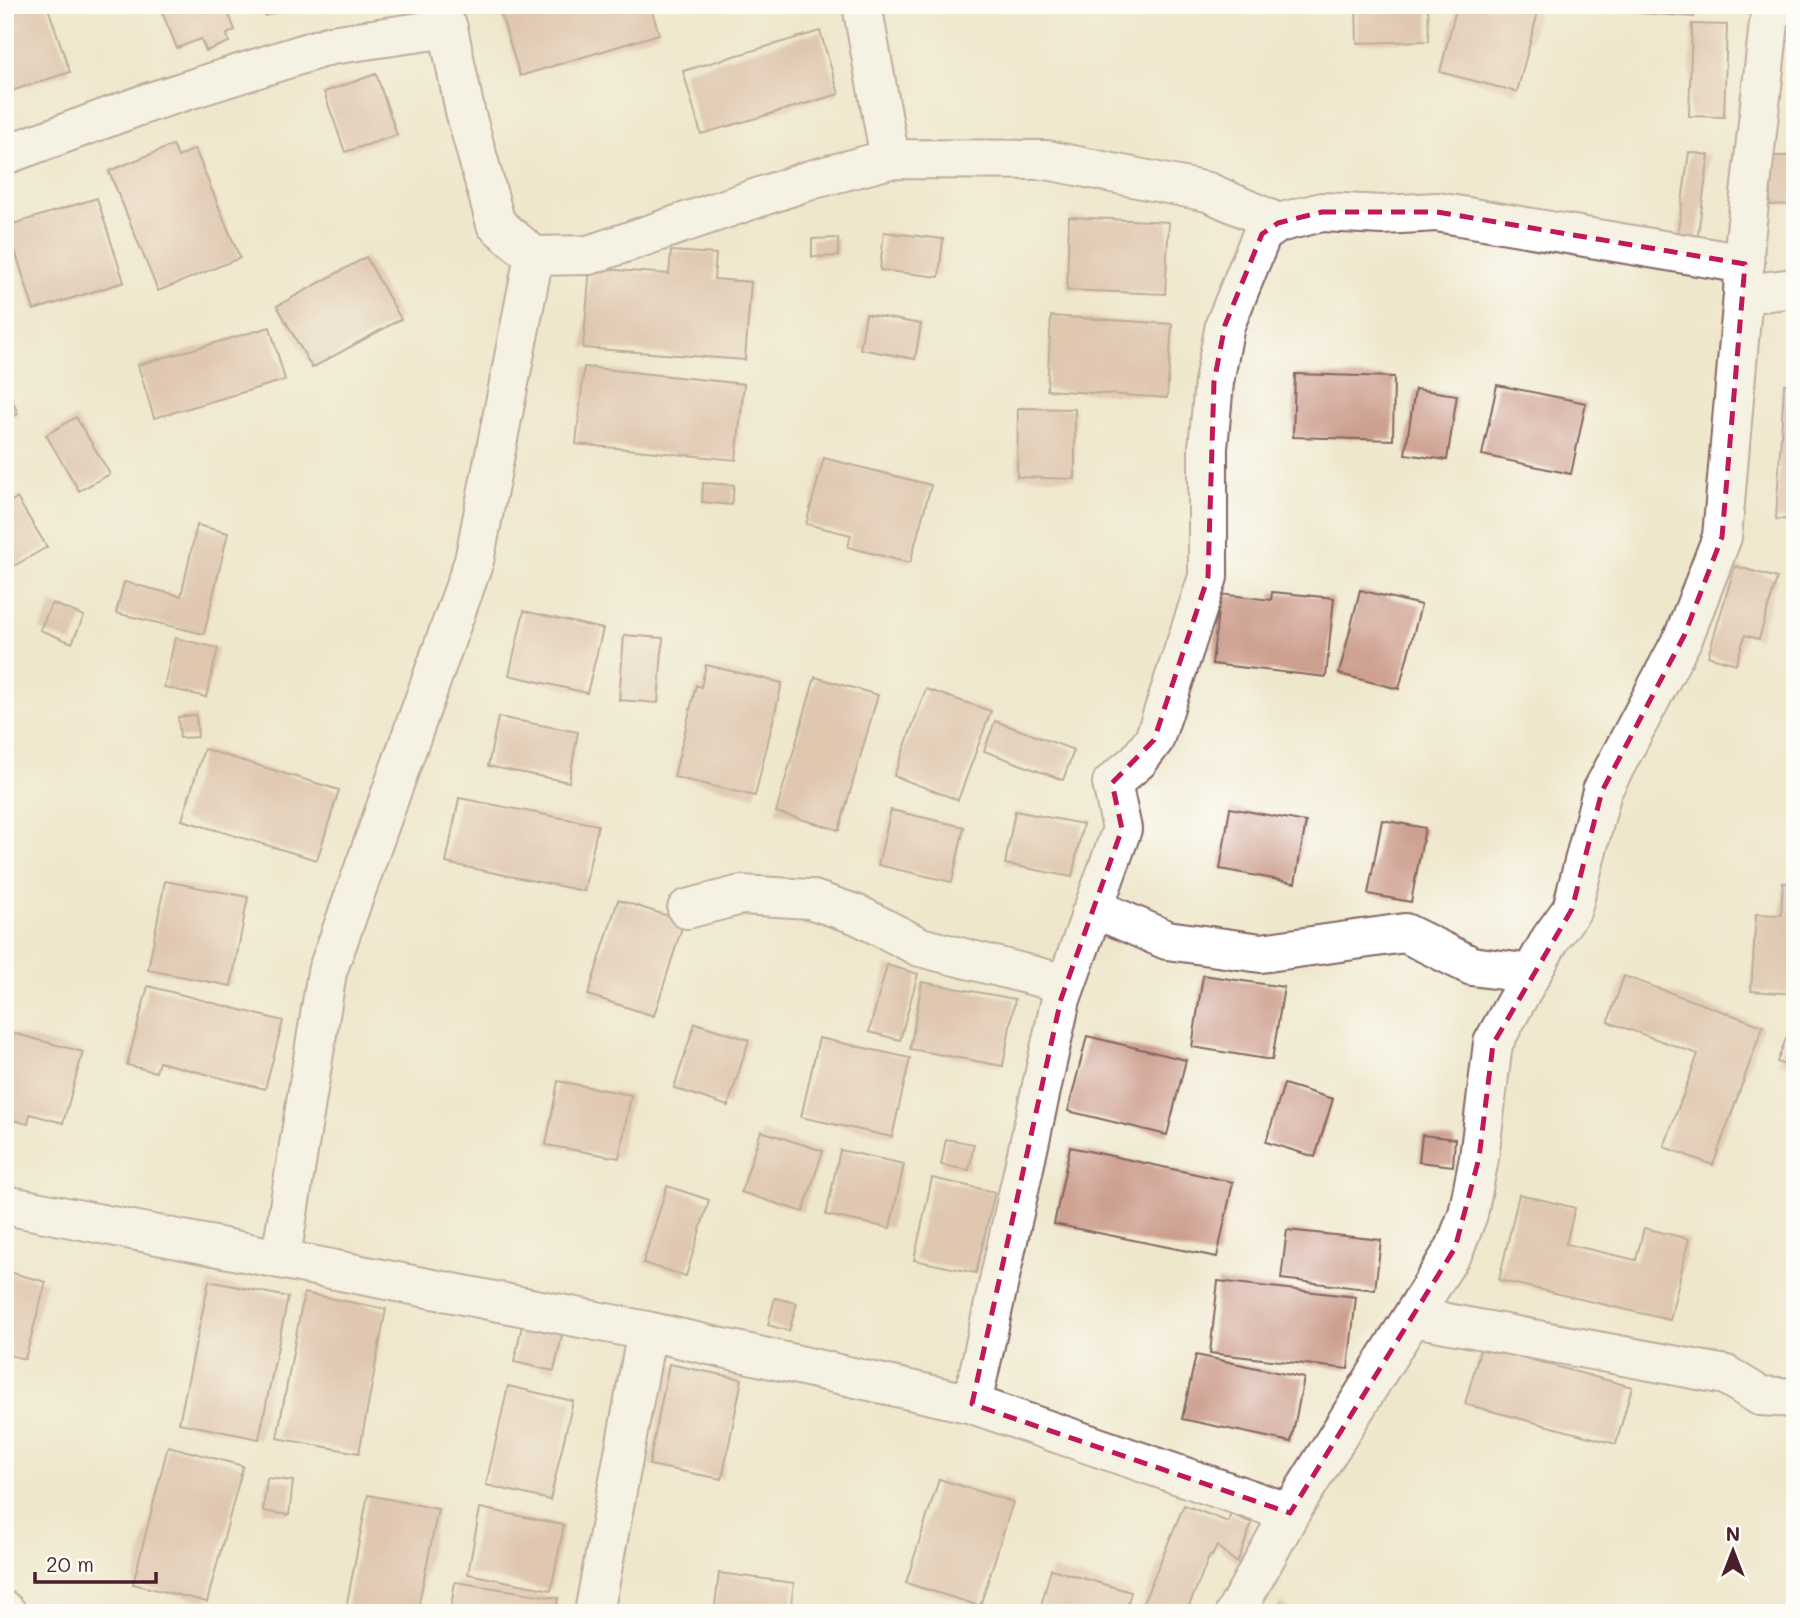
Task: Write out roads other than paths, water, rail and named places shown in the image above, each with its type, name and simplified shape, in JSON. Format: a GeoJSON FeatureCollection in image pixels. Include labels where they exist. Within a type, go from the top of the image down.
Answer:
{"type":"FeatureCollection","features":[{"type":"Feature","properties":{"kind":"street"},"geometry":{"type":"LineString","coordinates":[[862,5],[890,159]]}},
{"type":"Feature","properties":{"kind":"street"},"geometry":{"type":"LineString","coordinates":[[1235,1613],[1290,1513],[1455,1248],[1468,1214],[1479,1158],[1493,1043],[1551,938],[1572,909],[1602,791],[1684,636],[1722,537],[1748,201],[1771,5]]}},
{"type":"Feature","properties":{"kind":"street"},"geometry":{"type":"LineString","coordinates":[[5,155],[150,102],[331,45],[446,17],[465,111],[496,224],[534,256],[589,255],[810,180],[890,159],[1047,160],[1208,192],[1278,223]]}},
{"type":"Feature","properties":{"kind":"street"},"geometry":{"type":"LineString","coordinates":[[972,1404],[1066,984],[1122,829],[1112,783],[1138,761],[1154,740],[1208,577],[1208,448],[1214,382],[1223,337],[1246,267],[1262,234],[1278,223],[1322,212],[1382,215],[1437,212],[1795,288]]}},
{"type":"Feature","properties":{"kind":"street"},"geometry":{"type":"LineString","coordinates":[[281,1257],[327,972],[474,561],[534,256]]}},
{"type":"Feature","properties":{"kind":"street"},"geometry":{"type":"LineString","coordinates":[[687,909],[741,895],[810,899],[858,915],[920,947],[1066,984]]}},
{"type":"Feature","properties":{"kind":"street"},"geometry":{"type":"LineString","coordinates":[[1090,915],[1103,912],[1167,940],[1261,953],[1405,933],[1472,966],[1531,974]]}},
{"type":"Feature","properties":{"kind":"street"},"geometry":{"type":"LineString","coordinates":[[5,1205],[281,1257],[647,1331],[972,1404],[1290,1513]]}},
{"type":"Feature","properties":{"kind":"street"},"geometry":{"type":"LineString","coordinates":[[1414,1317],[1727,1375],[1760,1396],[1795,1398]]}},
{"type":"Feature","properties":{"kind":"street"},"geometry":{"type":"LineString","coordinates":[[594,1613],[647,1331]]}}]}
